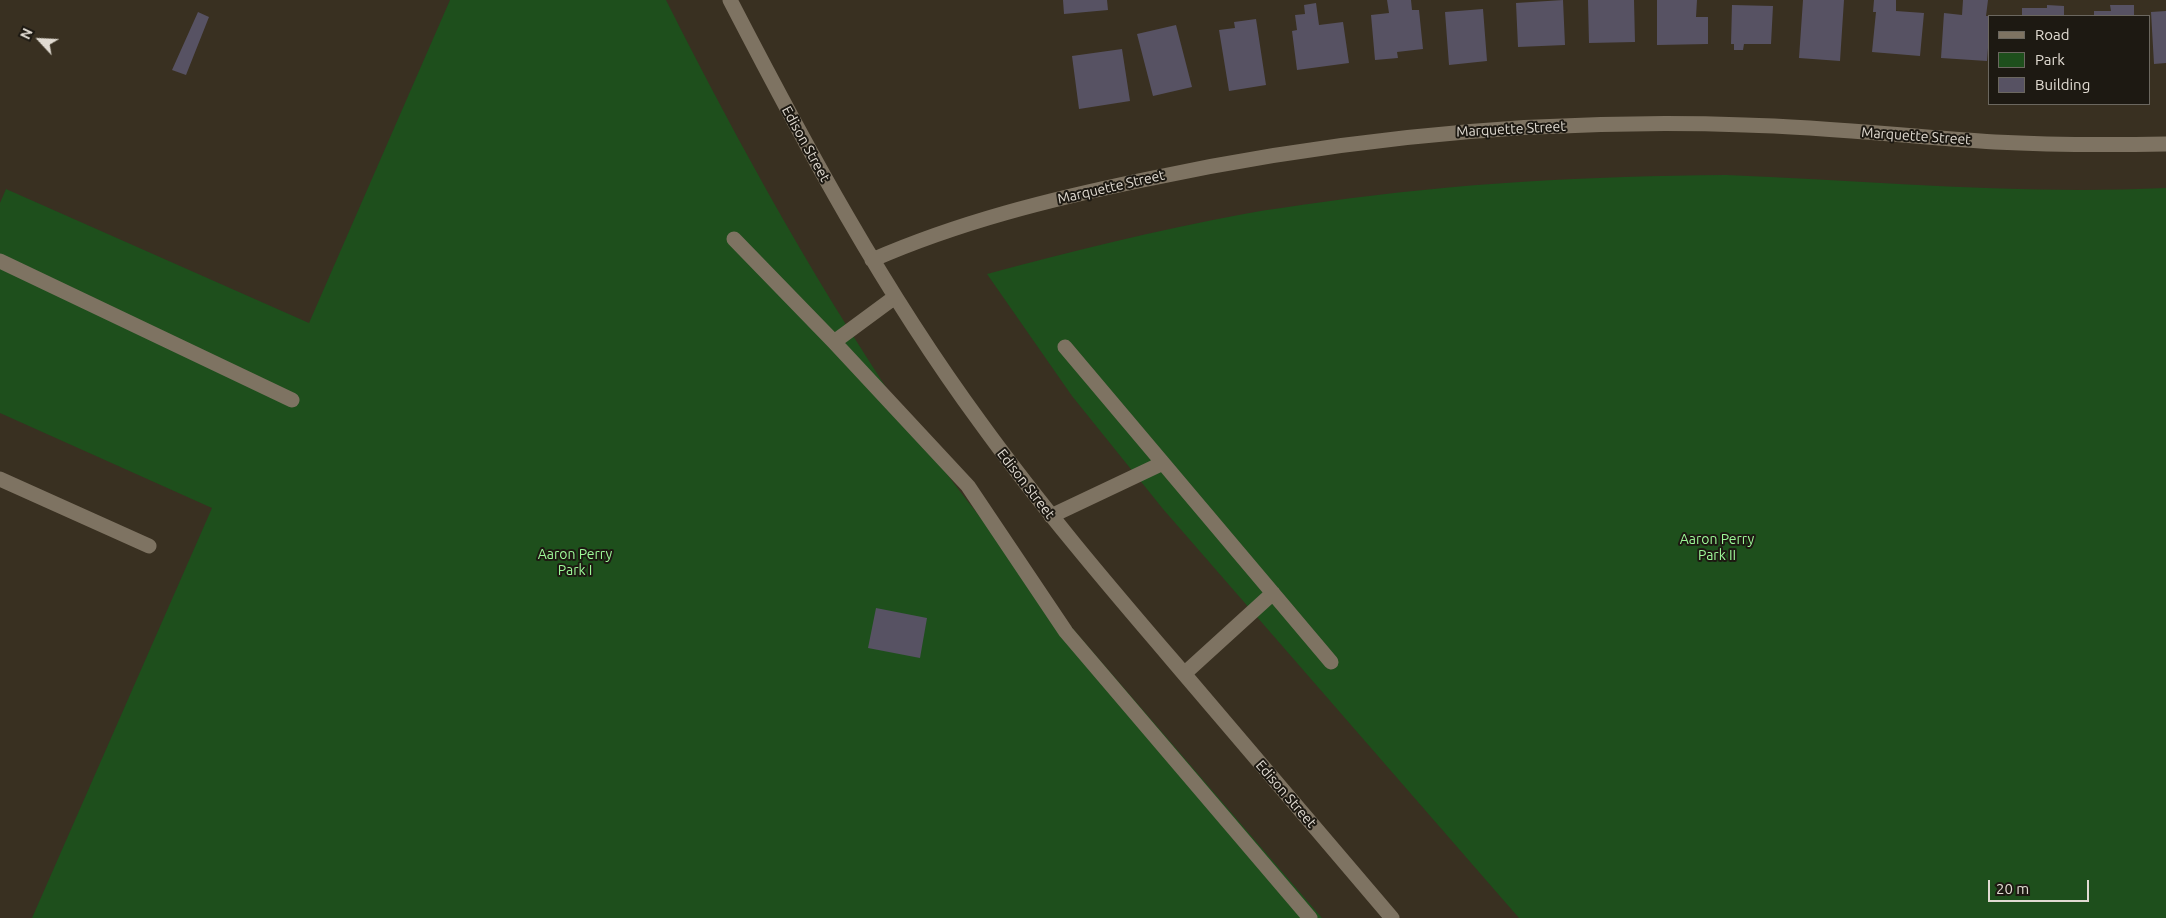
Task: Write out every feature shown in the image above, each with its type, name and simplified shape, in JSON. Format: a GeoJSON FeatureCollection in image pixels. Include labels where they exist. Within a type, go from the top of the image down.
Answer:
{"type":"FeatureCollection","features":[{"type":"Feature","properties":{"kind":"street","name":"Edison Street"},"geometry":{"type":"LineString","coordinates":[[730,0],[793,120],[872,260],[973,413],[1051,516],[1392,918]]}},
{"type":"Feature","properties":{"kind":"street","name":"Marquette Street"},"geometry":{"type":"LineString","coordinates":[[872,260],[913,242],[956,227],[1106,188],[1253,159],[1350,144],[1445,133],[1592,124],[1698,124],[1798,127],[2023,143],[2166,144]]}},
{"type":"Feature","properties":{"kind":"street"},"geometry":{"type":"LineString","coordinates":[[734,239],[834,342],[968,486],[1066,632],[1310,918]]}},
{"type":"Feature","properties":{"kind":"street"},"geometry":{"type":"LineString","coordinates":[[0,260],[292,400]]}},
{"type":"Feature","properties":{"kind":"street"},"geometry":{"type":"LineString","coordinates":[[834,342],[895,297]]}},
{"type":"Feature","properties":{"kind":"street"},"geometry":{"type":"LineString","coordinates":[[1065,347],[1331,662]]}},
{"type":"Feature","properties":{"kind":"street"},"geometry":{"type":"LineString","coordinates":[[1051,516],[1163,463]]}},
{"type":"Feature","properties":{"kind":"street"},"geometry":{"type":"LineString","coordinates":[[0,479],[149,546]]}},
{"type":"Feature","properties":{"kind":"street"},"geometry":{"type":"LineString","coordinates":[[1184,674],[1273,593]]}},
{"type":"Feature","properties":{"kind":"green space","name":"Aaron Perry Park I"},"geometry":{"type":"Polygon","coordinates":[[[450,0],[666,0],[784,221],[848,328],[939,464],[1035,584],[1322,918],[32,918],[212,508],[0,413],[0,203],[6,189],[309,323],[450,0]]]}},
{"type":"Feature","properties":{"kind":"green space","name":"Aaron Perry Park II"},"geometry":{"type":"Polygon","coordinates":[[[1726,175],[2001,189],[2111,190],[2166,188],[2166,918],[1519,918],[1163,509],[1072,396],[987,274],[1179,227],[1254,212],[1373,195],[1474,185],[1574,179],[1726,175]]]}},
{"type":"Feature","properties":{"kind":"building"},"geometry":{"type":"Polygon","coordinates":[[[1063,0],[1107,0],[1108,10],[1064,14],[1063,0]]]}},
{"type":"Feature","properties":{"kind":"building"},"geometry":{"type":"Polygon","coordinates":[[[1387,0],[1411,0],[1412,10],[1419,10],[1423,49],[1397,52],[1398,58],[1375,60],[1371,15],[1389,13],[1387,0]]]}},
{"type":"Feature","properties":{"kind":"building"},"geometry":{"type":"Polygon","coordinates":[[[1563,0],[1565,45],[1518,47],[1516,3],[1563,0]]]}},
{"type":"Feature","properties":{"kind":"building"},"geometry":{"type":"Polygon","coordinates":[[[1588,0],[1634,0],[1635,42],[1589,43],[1588,0]]]}},
{"type":"Feature","properties":{"kind":"building"},"geometry":{"type":"Polygon","coordinates":[[[1657,0],[1697,0],[1696,17],[1708,17],[1708,44],[1657,45],[1657,0]]]}},
{"type":"Feature","properties":{"kind":"building"},"geometry":{"type":"Polygon","coordinates":[[[1803,0],[1844,0],[1840,61],[1799,58],[1803,0]]]}},
{"type":"Feature","properties":{"kind":"building"},"geometry":{"type":"Polygon","coordinates":[[[1874,0],[1896,0],[1896,11],[1924,13],[1920,56],[1872,52],[1876,12],[1873,12],[1874,0]]]}},
{"type":"Feature","properties":{"kind":"building"},"geometry":{"type":"Polygon","coordinates":[[[1963,0],[1988,0],[1986,16],[1988,16],[1987,61],[1941,58],[1944,13],[1962,15],[1963,0]]]}},
{"type":"Feature","properties":{"kind":"building"},"geometry":{"type":"Polygon","coordinates":[[[1316,3],[1319,25],[1343,22],[1349,63],[1297,70],[1292,31],[1297,30],[1295,15],[1305,14],[1304,5],[1316,3]]]}},
{"type":"Feature","properties":{"kind":"building"},"geometry":{"type":"Polygon","coordinates":[[[1732,5],[1773,6],[1771,44],[1744,44],[1743,50],[1734,50],[1734,44],[1731,44],[1732,5]]]}},
{"type":"Feature","properties":{"kind":"building"},"geometry":{"type":"Polygon","coordinates":[[[2047,5],[2064,6],[2064,15],[2022,15],[2022,8],[2047,8],[2047,5]]]}},
{"type":"Feature","properties":{"kind":"building"},"geometry":{"type":"Polygon","coordinates":[[[2110,5],[2134,5],[2134,15],[2094,15],[2094,11],[2111,11],[2110,5]]]}},
{"type":"Feature","properties":{"kind":"building"},"geometry":{"type":"Polygon","coordinates":[[[1483,9],[1487,61],[1449,65],[1445,12],[1483,9]]]}},
{"type":"Feature","properties":{"kind":"building"},"geometry":{"type":"Polygon","coordinates":[[[2166,11],[2166,63],[2154,64],[2151,12],[2166,11]]]}},
{"type":"Feature","properties":{"kind":"building"},"geometry":{"type":"Polygon","coordinates":[[[198,12],[209,17],[186,75],[172,70],[198,12]]]}},
{"type":"Feature","properties":{"kind":"building"},"geometry":{"type":"Polygon","coordinates":[[[1256,19],[1266,85],[1229,91],[1219,30],[1235,28],[1234,22],[1256,19]]]}},
{"type":"Feature","properties":{"kind":"building"},"geometry":{"type":"Polygon","coordinates":[[[1176,25],[1192,87],[1153,96],[1137,34],[1176,25]]]}},
{"type":"Feature","properties":{"kind":"building"},"geometry":{"type":"Polygon","coordinates":[[[1122,49],[1130,101],[1079,109],[1072,56],[1122,49]]]}},
{"type":"Feature","properties":{"kind":"building"},"geometry":{"type":"Polygon","coordinates":[[[876,608],[927,618],[920,658],[868,648],[876,608]]]}}]}
